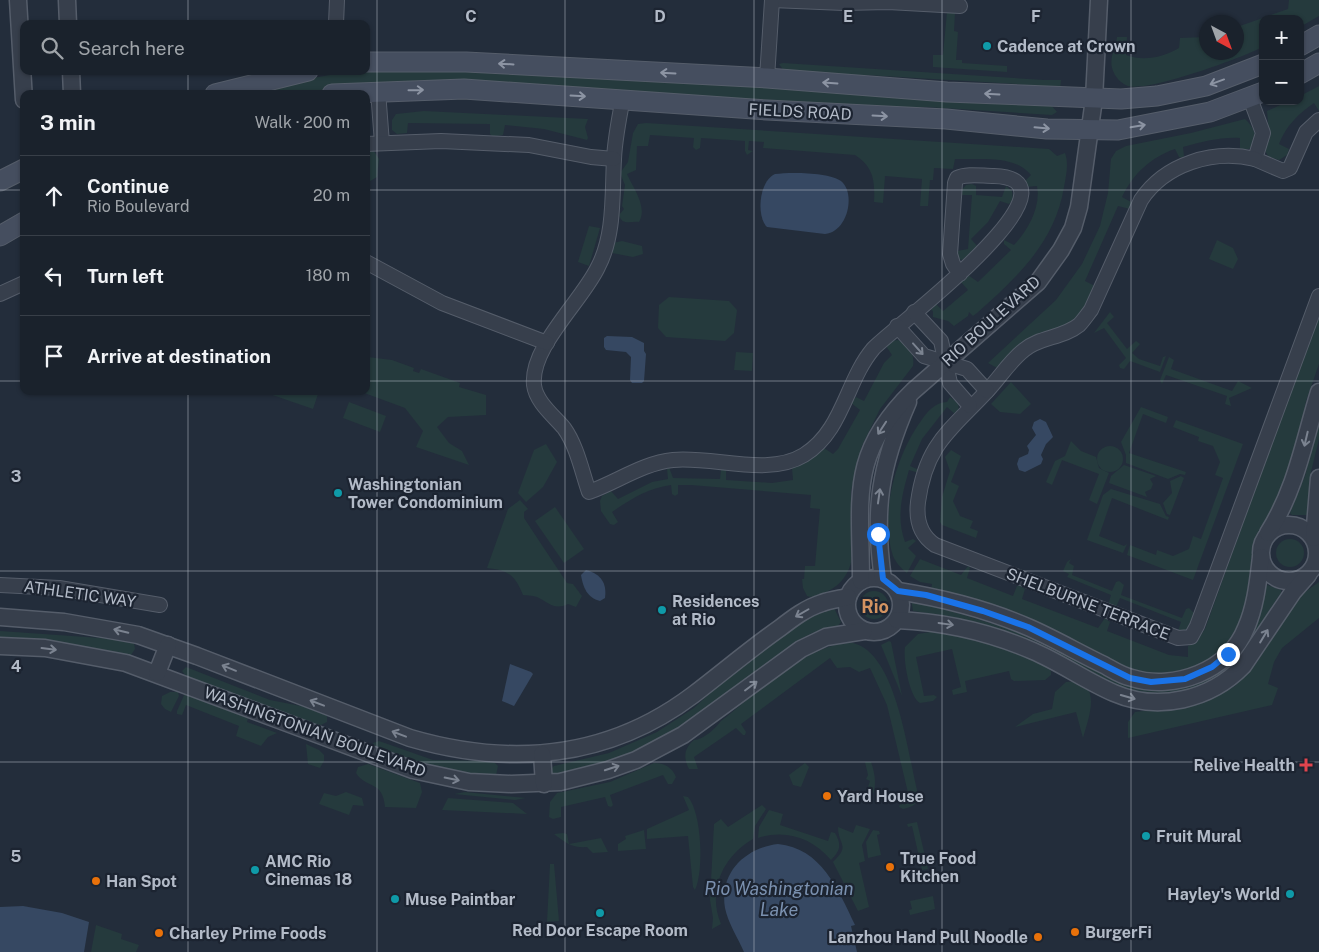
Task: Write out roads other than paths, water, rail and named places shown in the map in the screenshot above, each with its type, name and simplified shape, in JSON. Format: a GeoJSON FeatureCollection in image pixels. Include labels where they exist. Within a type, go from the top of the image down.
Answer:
{"type":"FeatureCollection","features":[{"type":"Feature","properties":{"kind":"main road"},"geometry":{"type":"LineString","coordinates":[[1304,44],[1319,35]]}},
{"type":"Feature","properties":{"kind":"main road","name":"FIELDS ROAD"},"geometry":{"type":"LineString","coordinates":[[370,62],[466,62],[767,78],[947,92],[1094,99],[1157,96],[1206,86],[1259,66]]}},
{"type":"Feature","properties":{"kind":"main road"},"geometry":{"type":"LineString","coordinates":[[1304,72],[1319,63]]}},
{"type":"Feature","properties":{"kind":"main road"},"geometry":{"type":"LineString","coordinates":[[231,90],[292,75]]}},
{"type":"Feature","properties":{"kind":"main road","name":"FIELDS ROAD"},"geometry":{"type":"LineString","coordinates":[[370,91],[464,89],[623,98],[767,110],[946,119],[1047,129],[1090,130],[1118,130],[1170,121],[1210,112],[1256,95]]}},
{"type":"Feature","properties":{"kind":"main road"},"geometry":{"type":"LineString","coordinates":[[0,181],[20,171]]}},
{"type":"Feature","properties":{"kind":"main road"},"geometry":{"type":"LineString","coordinates":[[0,236],[20,224]]}},
{"type":"Feature","properties":{"kind":"street"},"geometry":{"type":"LineString","coordinates":[[18,0],[20,33]]}},
{"type":"Feature","properties":{"kind":"street"},"geometry":{"type":"LineString","coordinates":[[67,0],[68,20]]}},
{"type":"Feature","properties":{"kind":"street"},"geometry":{"type":"LineString","coordinates":[[336,20],[337,0]]}},
{"type":"Feature","properties":{"kind":"street"},"geometry":{"type":"LineString","coordinates":[[767,78],[772,0],[888,2],[960,6]]}},
{"type":"Feature","properties":{"kind":"street","name":"RIO BOULEVARD"},"geometry":{"type":"LineString","coordinates":[[861,581],[859,500],[865,466],[878,433],[894,410],[913,391],[1038,282],[1061,250],[1073,228],[1079,208],[1094,99],[1099,1]]}},
{"type":"Feature","properties":{"kind":"street"},"geometry":{"type":"LineString","coordinates":[[22,75],[23,90]]}},
{"type":"Feature","properties":{"kind":"street"},"geometry":{"type":"LineString","coordinates":[[71,75],[72,90]]}},
{"type":"Feature","properties":{"kind":"street"},"geometry":{"type":"LineString","coordinates":[[378,90],[382,143]]}},
{"type":"Feature","properties":{"kind":"street"},"geometry":{"type":"LineString","coordinates":[[1255,159],[1263,133],[1256,95]]}},
{"type":"Feature","properties":{"kind":"street"},"geometry":{"type":"LineString","coordinates":[[623,98],[614,159],[610,223],[601,262],[586,290],[547,343],[534,374],[535,392],[569,437],[588,492],[634,472],[671,460],[689,459],[772,465],[802,456],[826,435],[869,353],[897,326],[960,274],[993,242],[1018,207],[1021,194],[1016,182],[1011,179],[965,175],[957,178],[954,187],[950,254],[953,264],[960,274]]}},
{"type":"Feature","properties":{"kind":"street","name":"SHELBURNE TERRACE"},"geometry":{"type":"LineString","coordinates":[[1319,120],[1306,132],[1289,170],[1280,170],[1255,159],[1236,156],[1209,158],[1184,164],[1157,179],[1140,200],[1091,310],[1079,325],[1068,332],[1025,349],[987,391],[970,406],[936,448],[923,477],[917,518],[923,534],[929,542],[1184,640],[1191,637],[1197,626],[1319,296]]}},
{"type":"Feature","properties":{"kind":"street"},"geometry":{"type":"LineString","coordinates":[[370,144],[441,141],[528,145],[591,157],[614,159]]}},
{"type":"Feature","properties":{"kind":"street"},"geometry":{"type":"LineString","coordinates":[[370,264],[442,302],[547,343]]}},
{"type":"Feature","properties":{"kind":"street"},"geometry":{"type":"LineString","coordinates":[[0,294],[20,285]]}},
{"type":"Feature","properties":{"kind":"street"},"geometry":{"type":"LineString","coordinates":[[914,312],[941,341],[950,383],[970,406]]}},
{"type":"Feature","properties":{"kind":"street"},"geometry":{"type":"LineString","coordinates":[[897,326],[924,356],[968,369],[987,391]]}},
{"type":"Feature","properties":{"kind":"street","name":"RIO BOULEVARD"},"geometry":{"type":"LineString","coordinates":[[883,579],[878,510],[882,473],[913,391]]}},
{"type":"Feature","properties":{"kind":"street"},"geometry":{"type":"LineString","coordinates":[[898,591],[902,606],[897,620],[882,632],[864,631],[850,620],[846,609],[848,597],[861,581],[875,578],[883,579],[898,591],[926,595],[983,611],[1028,627],[1130,678],[1151,682],[1168,682],[1185,679],[1212,667],[1228,654],[1246,630],[1254,604],[1262,543],[1280,514],[1298,474],[1319,392]]}},
{"type":"Feature","properties":{"kind":"street"},"geometry":{"type":"LineString","coordinates":[[897,620],[949,624],[980,631],[1034,651],[1115,693],[1142,701],[1171,701],[1206,692],[1232,677],[1243,666],[1288,598],[1313,569],[1318,553],[1314,538],[1319,478]]}},
{"type":"Feature","properties":{"kind":"street"},"geometry":{"type":"LineString","coordinates":[[1266,537],[1276,527],[1290,524],[1304,528],[1314,538]]}},
{"type":"Feature","properties":{"kind":"street"},"geometry":{"type":"LineString","coordinates":[[1261,557],[1267,571],[1280,580],[1294,581],[1308,575]]}},
{"type":"Feature","properties":{"kind":"street","name":"ATHLETIC WAY"},"geometry":{"type":"LineString","coordinates":[[0,585],[59,588],[160,605]]}},
{"type":"Feature","properties":{"kind":"street","name":"WASHINGTONIAN BOULEVARD"},"geometry":{"type":"LineString","coordinates":[[0,617],[64,622],[107,628],[168,645],[360,720],[438,747],[480,754],[542,754],[602,743],[659,717],[694,694],[740,655],[801,612],[821,603],[848,597]]}},
{"type":"Feature","properties":{"kind":"street","name":"WASHINGTONIAN BOULEVARD"},"geometry":{"type":"LineString","coordinates":[[0,646],[45,648],[94,656],[158,674],[413,770],[469,782],[544,784],[608,770],[661,748],[720,710],[801,648],[826,638],[864,631]]}},
{"type":"Feature","properties":{"kind":"street"},"geometry":{"type":"LineString","coordinates":[[158,674],[168,645]]}},
{"type":"Feature","properties":{"kind":"street"},"geometry":{"type":"LineString","coordinates":[[350,747],[360,720]]}},
{"type":"Feature","properties":{"kind":"street"},"geometry":{"type":"LineString","coordinates":[[542,754],[544,784]]}},
{"type":"Feature","properties":{"kind":"water"},"geometry":{"type":"Polygon","coordinates":[[[775,174],[818,174],[841,181],[846,187],[849,203],[844,220],[839,227],[833,232],[825,234],[767,227],[761,215],[761,199],[765,184],[775,174]]]}},
{"type":"Feature","properties":{"kind":"water"},"geometry":{"type":"Polygon","coordinates":[[[607,336],[632,337],[644,343],[646,354],[644,381],[642,383],[632,383],[630,380],[631,357],[626,352],[606,350],[604,338],[607,336]]]}},
{"type":"Feature","properties":{"kind":"water"},"geometry":{"type":"Polygon","coordinates":[[[1040,419],[1046,422],[1053,437],[1046,444],[1041,455],[1043,459],[1041,464],[1025,472],[1019,470],[1017,464],[1019,458],[1028,454],[1027,446],[1036,435],[1032,428],[1034,422],[1040,419]]]}},
{"type":"Feature","properties":{"kind":"water"},"geometry":{"type":"Polygon","coordinates":[[[586,570],[596,574],[604,584],[605,598],[600,601],[589,595],[584,588],[581,575],[586,570]]]}},
{"type":"Feature","properties":{"kind":"water"},"geometry":{"type":"Polygon","coordinates":[[[510,664],[533,674],[514,706],[502,701],[510,664]]]}},
{"type":"Feature","properties":{"kind":"water","name":"Rio Washingtonian Lake"},"geometry":{"type":"Polygon","coordinates":[[[778,844],[793,847],[806,853],[826,872],[835,885],[855,925],[851,926],[857,952],[744,952],[726,914],[724,895],[726,884],[730,873],[745,857],[766,846],[778,844]]]}},
{"type":"Feature","properties":{"kind":"water"},"geometry":{"type":"Polygon","coordinates":[[[23,906],[62,913],[89,922],[84,952],[0,952],[0,907],[23,906]]]}},
{"type":"Feature","properties":{"kind":"place","name":"Cadence at Crown"},"geometry":{"type":"Point","coordinates":[987,46]}},
{"type":"Feature","properties":{"kind":"place","name":"Washingtonian Tower Condominium"},"geometry":{"type":"Point","coordinates":[338,493]}},
{"type":"Feature","properties":{"kind":"place","name":"Residences at Rio"},"geometry":{"type":"Point","coordinates":[662,610]}},
{"type":"Feature","properties":{"kind":"place","name":"Relive Health"},"geometry":{"type":"Point","coordinates":[1306,765]}},
{"type":"Feature","properties":{"kind":"place","name":"Yard House"},"geometry":{"type":"Point","coordinates":[827,796]}},
{"type":"Feature","properties":{"kind":"place","name":"Fruit Mural"},"geometry":{"type":"Point","coordinates":[1146,836]}},
{"type":"Feature","properties":{"kind":"place","name":"True Food Kitchen"},"geometry":{"type":"Point","coordinates":[890,867]}},
{"type":"Feature","properties":{"kind":"place","name":"AMC Rio Cinemas 18"},"geometry":{"type":"Point","coordinates":[255,870]}},
{"type":"Feature","properties":{"kind":"place","name":"Han Spot"},"geometry":{"type":"Point","coordinates":[96,881]}},
{"type":"Feature","properties":{"kind":"place","name":"Hayley's World"},"geometry":{"type":"Point","coordinates":[1290,894]}},
{"type":"Feature","properties":{"kind":"place","name":"Muse Paintbar"},"geometry":{"type":"Point","coordinates":[395,899]}},
{"type":"Feature","properties":{"kind":"place","name":"Red Door Escape Room"},"geometry":{"type":"Point","coordinates":[600,913]}},
{"type":"Feature","properties":{"kind":"place","name":"BurgerFi"},"geometry":{"type":"Point","coordinates":[1075,932]}},
{"type":"Feature","properties":{"kind":"place","name":"Charley Prime Foods"},"geometry":{"type":"Point","coordinates":[159,933]}},
{"type":"Feature","properties":{"kind":"place","name":"Lanzhou Hand Pull Noodle"},"geometry":{"type":"Point","coordinates":[1038,937]}},
{"type":"Feature","properties":{"kind":"district","name":"Rio"},"geometry":{"type":"Point","coordinates":[875,606]}}]}
